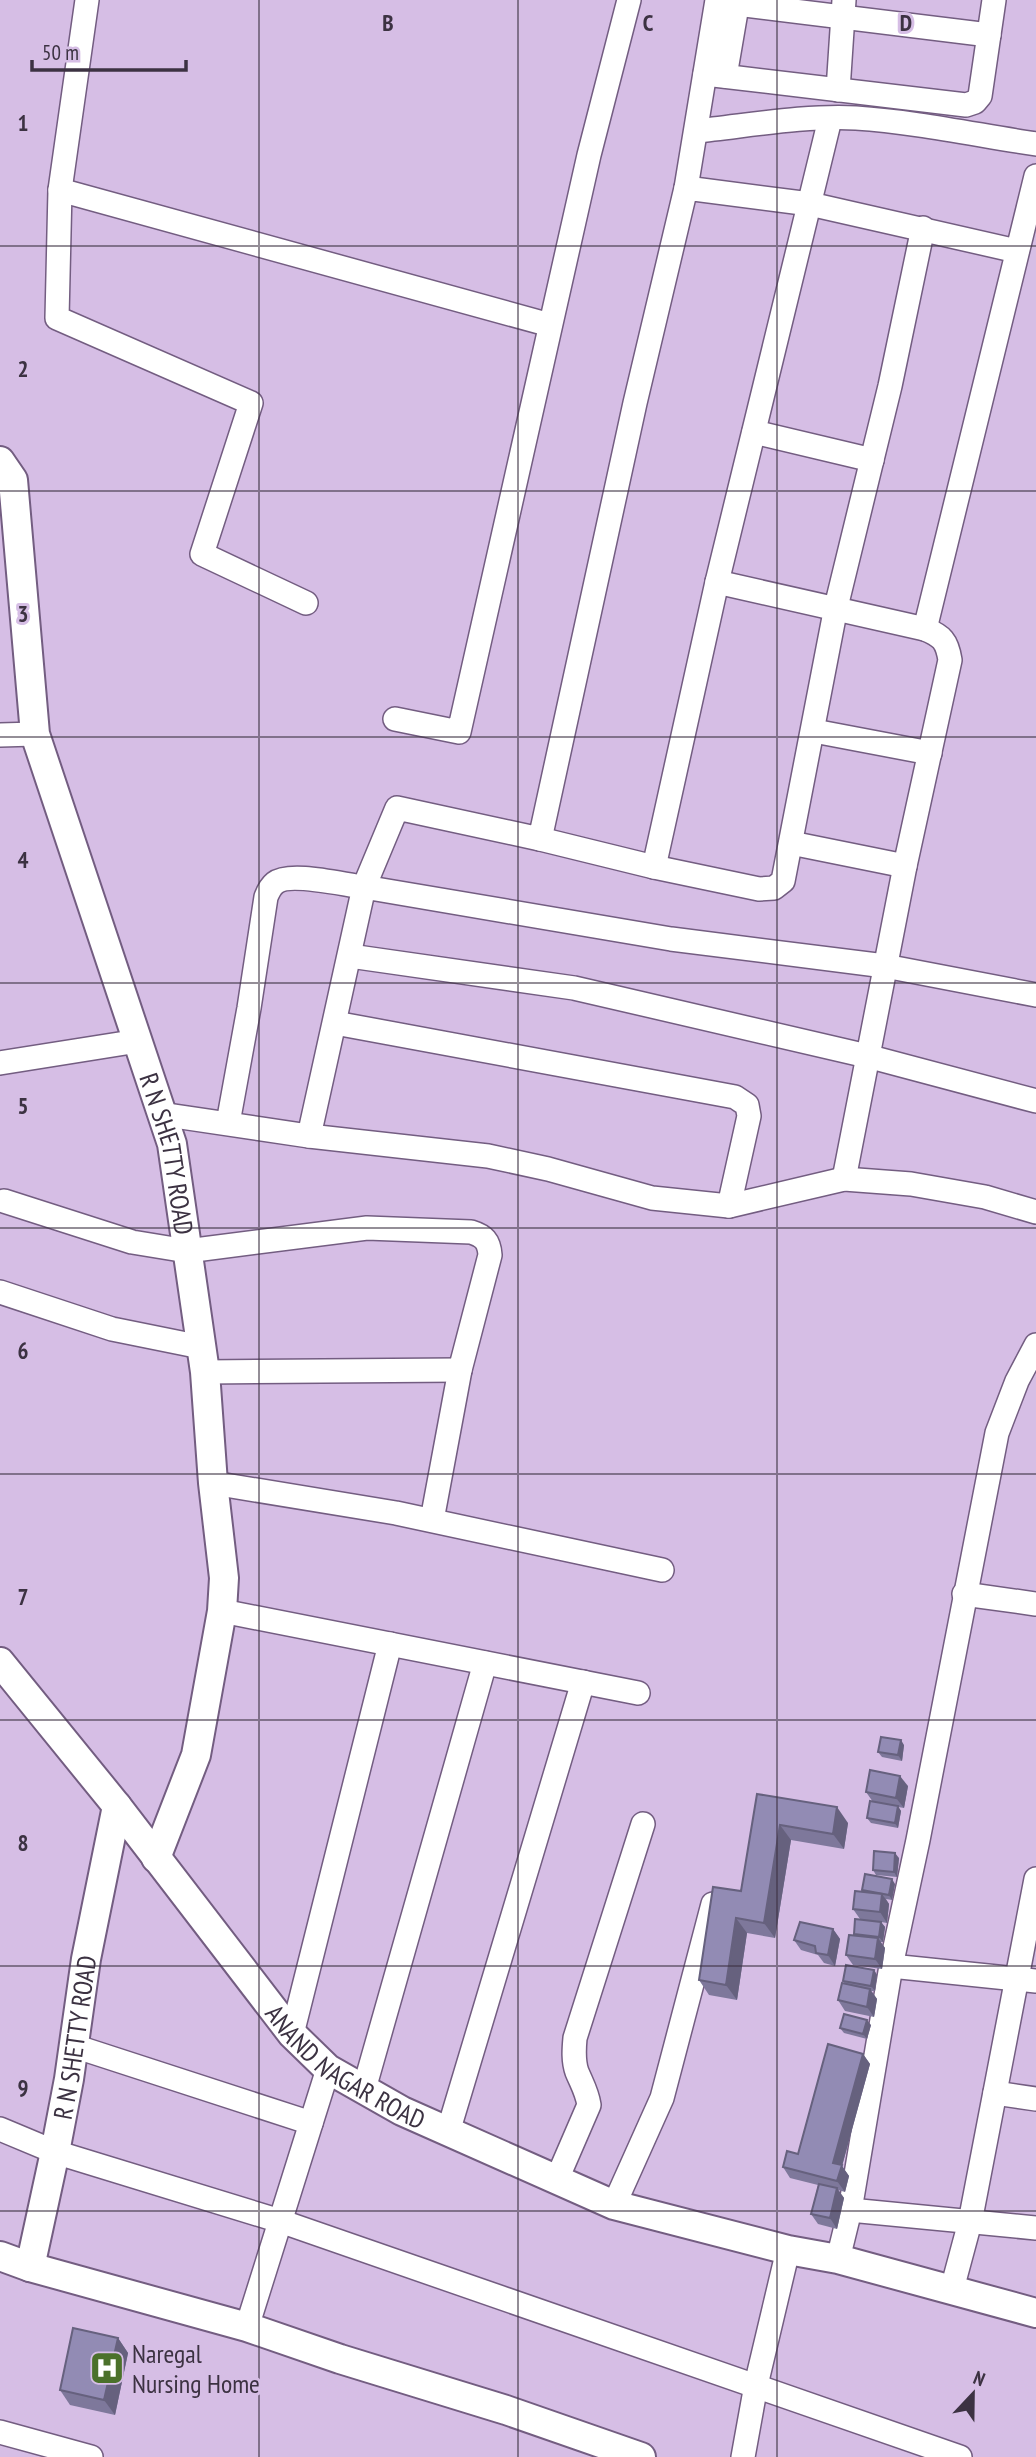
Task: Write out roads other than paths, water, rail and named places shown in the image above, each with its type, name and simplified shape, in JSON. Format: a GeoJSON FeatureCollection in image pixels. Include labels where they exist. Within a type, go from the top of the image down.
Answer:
{"type":"FeatureCollection","features":[{"type":"Feature","properties":{"kind":"street"},"geometry":{"type":"LineString","coordinates":[[87,0],[60,190],[57,318],[251,404],[202,554],[306,603]]}},
{"type":"Feature","properties":{"kind":"street"},"geometry":{"type":"LineString","coordinates":[[395,719],[459,732],[589,155],[629,0]]}},
{"type":"Feature","properties":{"kind":"street"},"geometry":{"type":"LineString","coordinates":[[715,75],[966,105],[975,102],[980,96],[994,0]]}},
{"type":"Feature","properties":{"kind":"street"},"geometry":{"type":"LineString","coordinates":[[540,839],[635,404],[686,188],[695,131],[715,75],[731,1],[843,9],[989,35]]}},
{"type":"Feature","properties":{"kind":"street"},"geometry":{"type":"LineString","coordinates":[[838,90],[843,9]]}},
{"type":"Feature","properties":{"kind":"street"},"geometry":{"type":"LineString","coordinates":[[654,867],[717,582],[830,118]]}},
{"type":"Feature","properties":{"kind":"street"},"geometry":{"type":"LineString","coordinates":[[695,131],[855,118],[1036,144]]}},
{"type":"Feature","properties":{"kind":"street"},"geometry":{"type":"LineString","coordinates":[[925,629],[1036,176]]}},
{"type":"Feature","properties":{"kind":"street"},"geometry":{"type":"LineString","coordinates":[[686,188],[810,204],[1017,251]]}},
{"type":"Feature","properties":{"kind":"street"},"geometry":{"type":"LineString","coordinates":[[60,190],[550,325]]}},
{"type":"Feature","properties":{"kind":"street"},"geometry":{"type":"LineString","coordinates":[[309,1136],[364,887],[397,808],[759,889],[774,888],[783,881],[836,607],[872,460],[923,228]]}},
{"type":"Feature","properties":{"kind":"street"},"geometry":{"type":"LineString","coordinates":[[754,432],[872,460]]}},
{"type":"Feature","properties":{"kind":"street","name":"R N SHETTY ROAD"},"geometry":{"type":"LineString","coordinates":[[0,461],[13,480],[35,734],[172,1144],[203,1359],[224,1578],[222,1611],[196,1755],[156,1858]]}},
{"type":"Feature","properties":{"kind":"street"},"geometry":{"type":"LineString","coordinates":[[717,582],[925,629],[940,635],[948,644],[950,660],[905,866],[844,1179]]}},
{"type":"Feature","properties":{"kind":"street"},"geometry":{"type":"LineString","coordinates":[[814,731],[930,752]]}},
{"type":"Feature","properties":{"kind":"street"},"geometry":{"type":"LineString","coordinates":[[0,735],[35,734]]}},
{"type":"Feature","properties":{"kind":"street"},"geometry":{"type":"LineString","coordinates":[[791,843],[905,866]]}},
{"type":"Feature","properties":{"kind":"street"},"geometry":{"type":"LineString","coordinates":[[228,1124],[269,889],[283,879],[364,887],[671,939],[885,966],[1035,991]]}},
{"type":"Feature","properties":{"kind":"street"},"geometry":{"type":"LineString","coordinates":[[350,956],[574,988],[867,1056],[1036,1101]]}},
{"type":"Feature","properties":{"kind":"street"},"geometry":{"type":"LineString","coordinates":[[335,1023],[735,1097],[747,1105],[749,1116],[729,1206]]}},
{"type":"Feature","properties":{"kind":"street"},"geometry":{"type":"LineString","coordinates":[[1,1060],[138,1041]]}},
{"type":"Feature","properties":{"kind":"street"},"geometry":{"type":"LineString","coordinates":[[161,1114],[309,1136],[488,1156],[548,1169],[652,1198],[729,1206],[844,1179],[911,1185],[985,1197],[1036,1212]]}},
{"type":"Feature","properties":{"kind":"street"},"geometry":{"type":"LineString","coordinates":[[4,1202],[132,1242],[187,1251],[367,1228],[471,1231],[483,1236],[489,1245],[490,1255],[460,1370],[432,1520]]}},
{"type":"Feature","properties":{"kind":"street"},"geometry":{"type":"LineString","coordinates":[[0,1292],[203,1359],[460,1370]]}},
{"type":"Feature","properties":{"kind":"street"},"geometry":{"type":"LineString","coordinates":[[838,2259],[850,2210],[891,1966],[997,1433],[1017,1381],[1036,1345]]}},
{"type":"Feature","properties":{"kind":"street"},"geometry":{"type":"LineString","coordinates":[[213,1483],[432,1520],[662,1570]]}},
{"type":"Feature","properties":{"kind":"street"},"geometry":{"type":"LineString","coordinates":[[964,1594],[1036,1604]]}},
{"type":"Feature","properties":{"kind":"street"},"geometry":{"type":"LineString","coordinates":[[222,1611],[638,1693]]}},
{"type":"Feature","properties":{"kind":"street"},"geometry":{"type":"LineString","coordinates":[[292,2034],[390,1644]]}},
{"type":"Feature","properties":{"kind":"street","name":"ANAND NAGAR ROAD"},"geometry":{"type":"LineString","coordinates":[[0,1662],[117,1807],[292,2034],[328,2069],[402,2111],[614,2205],[788,2250],[838,2259],[1036,2313]]}},
{"type":"Feature","properties":{"kind":"street"},"geometry":{"type":"LineString","coordinates":[[363,2089],[485,1663]]}},
{"type":"Feature","properties":{"kind":"street"},"geometry":{"type":"LineString","coordinates":[[448,2132],[583,1682]]}},
{"type":"Feature","properties":{"kind":"street","name":"R N SHETTY ROAD"},"geometry":{"type":"LineString","coordinates":[[30,2267],[55,2152],[86,1959],[117,1807]]}},
{"type":"Feature","properties":{"kind":"street"},"geometry":{"type":"LineString","coordinates":[[557,2179],[589,2105],[587,2093],[576,2070],[575,2038],[643,1824]]}},
{"type":"Feature","properties":{"kind":"street"},"geometry":{"type":"LineString","coordinates":[[952,2289],[970,2221],[995,2093],[1027,1980],[1036,1880]]}},
{"type":"Feature","properties":{"kind":"street"},"geometry":{"type":"LineString","coordinates":[[614,2205],[662,2098],[713,1903]]}},
{"type":"Feature","properties":{"kind":"street"},"geometry":{"type":"LineString","coordinates":[[891,1966],[1027,1980]]}},
{"type":"Feature","properties":{"kind":"street"},"geometry":{"type":"LineString","coordinates":[[74,2046],[311,2123]]}},
{"type":"Feature","properties":{"kind":"street"},"geometry":{"type":"LineString","coordinates":[[247,2327],[328,2069]]}},
{"type":"Feature","properties":{"kind":"street"},"geometry":{"type":"LineString","coordinates":[[995,2093],[1036,2099]]}},
{"type":"Feature","properties":{"kind":"street"},"geometry":{"type":"LineString","coordinates":[[0,2129],[55,2152],[280,2221],[960,2457]]}},
{"type":"Feature","properties":{"kind":"street"},"geometry":{"type":"LineString","coordinates":[[850,2210],[1036,2228]]}},
{"type":"Feature","properties":{"kind":"street"},"geometry":{"type":"LineString","coordinates":[[743,2457],[756,2385],[788,2250]]}},
{"type":"Feature","properties":{"kind":"street"},"geometry":{"type":"LineString","coordinates":[[0,2256],[30,2267],[247,2327],[506,2410],[641,2457]]}},
{"type":"Feature","properties":{"kind":"street"},"geometry":{"type":"LineString","coordinates":[[0,2432],[92,2457]]}},
{"type":"Feature","properties":{"kind":"place","name":"Naregal Nursing Home"},"geometry":{"type":"Point","coordinates":[107,2368]}}]}
